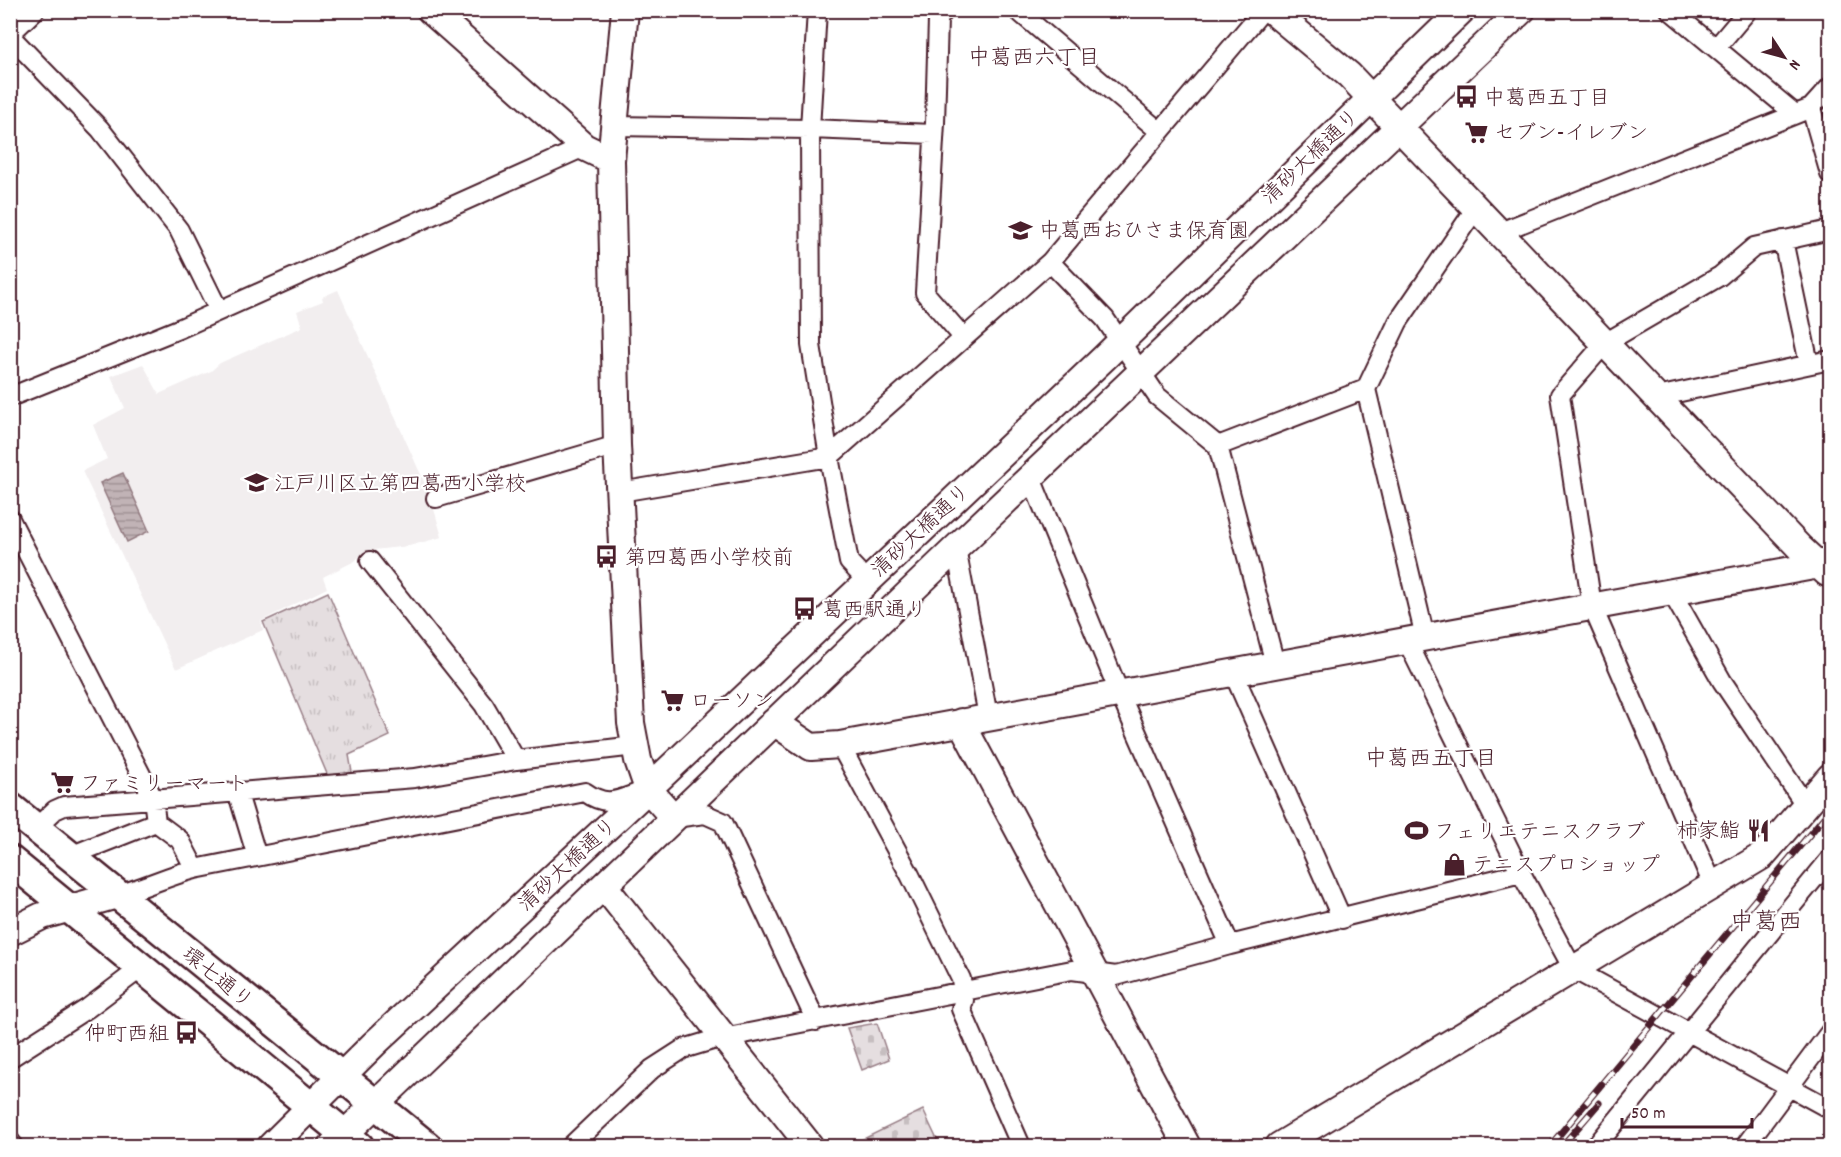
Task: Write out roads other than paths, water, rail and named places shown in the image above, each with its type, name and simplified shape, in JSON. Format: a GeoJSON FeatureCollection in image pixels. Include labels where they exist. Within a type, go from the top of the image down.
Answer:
{"type":"FeatureCollection","features":[{"type":"Feature","properties":{"kind":"main road","name":"環七通り"},"geometry":{"type":"LineString","coordinates":[[10,807],[427,1146]]}},
{"type":"Feature","properties":{"kind":"main road","name":"環七通り"},"geometry":{"type":"LineString","coordinates":[[14,867],[70,907],[311,1107],[345,1142]]}},
{"type":"Feature","properties":{"kind":"street"},"geometry":{"type":"LineString","coordinates":[[35,10],[10,35],[100,129],[179,230],[219,311]]}},
{"type":"Feature","properties":{"kind":"street"},"geometry":{"type":"LineString","coordinates":[[430,10],[584,147],[611,160]]}},
{"type":"Feature","properties":{"kind":"street"},"geometry":{"type":"LineString","coordinates":[[626,10],[611,160],[617,445],[635,746],[648,789],[674,818],[705,814],[723,822],[816,1021]]}},
{"type":"Feature","properties":{"kind":"street"},"geometry":{"type":"LineString","coordinates":[[817,10],[810,129],[811,345],[849,562],[867,581]]}},
{"type":"Feature","properties":{"kind":"street"},"geometry":{"type":"LineString","coordinates":[[945,10],[938,19],[936,123],[933,134],[925,292],[963,338]]}},
{"type":"Feature","properties":{"kind":"street"},"geometry":{"type":"LineString","coordinates":[[1017,10],[1159,131]]}},
{"type":"Feature","properties":{"kind":"street"},"geometry":{"type":"LineString","coordinates":[[620,492],[829,457],[1050,262],[1263,10]]}},
{"type":"Feature","properties":{"kind":"street"},"geometry":{"type":"LineString","coordinates":[[1271,10],[1349,75],[1605,343],[1826,568]]}},
{"type":"Feature","properties":{"kind":"street","name":"清砂大橋通り"},"geometry":{"type":"LineString","coordinates":[[272,1146],[341,1076],[648,789],[1120,341],[1462,10]]}},
{"type":"Feature","properties":{"kind":"street","name":"清砂大橋通り"},"geometry":{"type":"LineString","coordinates":[[345,1142],[375,1105],[1522,10]]}},
{"type":"Feature","properties":{"kind":"street"},"geometry":{"type":"LineString","coordinates":[[1670,10],[1716,48],[1803,111],[1830,174]]}},
{"type":"Feature","properties":{"kind":"street"},"geometry":{"type":"LineString","coordinates":[[1716,48],[1748,10]]}},
{"type":"Feature","properties":{"kind":"street"},"geometry":{"type":"LineString","coordinates":[[1500,232],[1803,111],[1830,87]]}},
{"type":"Feature","properties":{"kind":"street"},"geometry":{"type":"LineString","coordinates":[[614,126],[810,129],[933,134]]}},
{"type":"Feature","properties":{"kind":"street"},"geometry":{"type":"LineString","coordinates":[[10,397],[219,311],[584,147]]}},
{"type":"Feature","properties":{"kind":"street"},"geometry":{"type":"LineString","coordinates":[[1476,208],[1398,322],[1366,389],[1416,639],[1521,873],[1573,969],[1830,1109]]}},
{"type":"Feature","properties":{"kind":"street"},"geometry":{"type":"LineString","coordinates":[[1713,885],[1592,606],[1560,395],[1605,343],[1720,276],[1754,247],[1830,230]]}},
{"type":"Feature","properties":{"kind":"street"},"geometry":{"type":"LineString","coordinates":[[1783,240],[1809,364]]}},
{"type":"Feature","properties":{"kind":"street"},"geometry":{"type":"LineString","coordinates":[[1050,262],[1105,319],[1157,396],[1218,446],[1275,664]]}},
{"type":"Feature","properties":{"kind":"street"},"geometry":{"type":"LineString","coordinates":[[1657,396],[1830,360]]}},
{"type":"Feature","properties":{"kind":"street"},"geometry":{"type":"LineString","coordinates":[[1218,446],[1366,389]]}},
{"type":"Feature","properties":{"kind":"street"},"geometry":{"type":"LineString","coordinates":[[436,498],[617,445]]}},
{"type":"Feature","properties":{"kind":"street"},"geometry":{"type":"LineString","coordinates":[[1031,478],[1119,692],[1230,945]]}},
{"type":"Feature","properties":{"kind":"street"},"geometry":{"type":"LineString","coordinates":[[10,519],[153,798],[156,822],[180,840],[195,869]]}},
{"type":"Feature","properties":{"kind":"street"},"geometry":{"type":"LineString","coordinates":[[956,548],[988,716]]}},
{"type":"Feature","properties":{"kind":"street"},"geometry":{"type":"LineString","coordinates":[[370,561],[484,705],[516,759]]}},
{"type":"Feature","properties":{"kind":"street"},"geometry":{"type":"LineString","coordinates":[[774,722],[811,747],[840,745],[1592,606],[1826,568]]}},
{"type":"Feature","properties":{"kind":"street"},"geometry":{"type":"LineString","coordinates":[[1672,593],[1722,681],[1806,806]]}},
{"type":"Feature","properties":{"kind":"street"},"geometry":{"type":"LineString","coordinates":[[1233,672],[1342,919]]}},
{"type":"Feature","properties":{"kind":"street"},"geometry":{"type":"LineString","coordinates":[[962,722],[1187,1146]]}},
{"type":"Feature","properties":{"kind":"street"},"geometry":{"type":"LineString","coordinates":[[840,745],[910,875],[961,979],[963,990],[961,1009],[1021,1146]]}},
{"type":"Feature","properties":{"kind":"street"},"geometry":{"type":"LineString","coordinates":[[36,828],[64,806],[153,798],[238,794],[415,778],[516,759],[635,746]]}},
{"type":"Feature","properties":{"kind":"street"},"geometry":{"type":"LineString","coordinates":[[1279,1146],[1762,856],[1806,806],[1828,785]]}},
{"type":"Feature","properties":{"kind":"street"},"geometry":{"type":"LineString","coordinates":[[10,932],[42,916],[149,887],[163,877],[195,869],[585,792],[598,801],[614,801],[648,789]]}},
{"type":"Feature","properties":{"kind":"street"},"geometry":{"type":"LineString","coordinates":[[238,794],[256,857]]}},
{"type":"Feature","properties":{"kind":"street"},"geometry":{"type":"LineString","coordinates":[[70,856],[156,822]]}},
{"type":"Feature","properties":{"kind":"street"},"geometry":{"type":"LineString","coordinates":[[1596,1146],[1830,859]]}},
{"type":"Feature","properties":{"kind":"street"},"geometry":{"type":"LineString","coordinates":[[571,1146],[652,1069],[683,1049],[725,1038],[1072,970],[1116,976],[1230,945],[1521,873]]}},
{"type":"Feature","properties":{"kind":"street"},"geometry":{"type":"LineString","coordinates":[[604,886],[810,1146]]}},
{"type":"Feature","properties":{"kind":"street"},"geometry":{"type":"LineString","coordinates":[[10,1058],[88,1008],[141,968]]}},
{"type":"Feature","properties":{"kind":"street"},"geometry":{"type":"LineString","coordinates":[[1744,1146],[1830,1032]]}},
{"type":"Feature","properties":{"kind":"street"},"geometry":{"type":"LineString","coordinates":[[10,1141],[14,1146]]}},
{"type":"Feature","properties":{"kind":"railway"},"geometry":{"type":"LineString","coordinates":[[1550,1146],[1830,810]]}},
{"type":"Feature","properties":{"kind":"railway"},"geometry":{"type":"LineString","coordinates":[[1562,1146],[1599,1103]]}},
{"type":"Feature","properties":{"kind":"place","name":"中葛西五丁目"},"geometry":{"type":"Point","coordinates":[1466,97]}},
{"type":"Feature","properties":{"kind":"place","name":"セブン-イレブン"},"geometry":{"type":"Point","coordinates":[1476,132]}},
{"type":"Feature","properties":{"kind":"place","name":"中葛西おひさま保育園"},"geometry":{"type":"Point","coordinates":[1021,230]}},
{"type":"Feature","properties":{"kind":"place","name":"江戸川区立第四葛西小学校"},"geometry":{"type":"Point","coordinates":[256,483]}},
{"type":"Feature","properties":{"kind":"place","name":"第四葛西小学校前"},"geometry":{"type":"Point","coordinates":[607,557]}},
{"type":"Feature","properties":{"kind":"place","name":"葛西駅通り"},"geometry":{"type":"Point","coordinates":[804,609]}},
{"type":"Feature","properties":{"kind":"place","name":"ローソン"},"geometry":{"type":"Point","coordinates":[672,700]}},
{"type":"Feature","properties":{"kind":"place","name":"ファミリーマート"},"geometry":{"type":"Point","coordinates":[62,783]}},
{"type":"Feature","properties":{"kind":"place","name":"柿家鮨"},"geometry":{"type":"Point","coordinates":[1758,830]}},
{"type":"Feature","properties":{"kind":"place","name":"フェリエテニスクラブ"},"geometry":{"type":"Point","coordinates":[1416,831]}},
{"type":"Feature","properties":{"kind":"place","name":"テニスプロショップ"},"geometry":{"type":"Point","coordinates":[1454,864]}},
{"type":"Feature","properties":{"kind":"place","name":"仲町西組"},"geometry":{"type":"Point","coordinates":[187,1033]}},
{"type":"Feature","properties":{"kind":"district","name":"中葛西六丁目"},"geometry":{"type":"Point","coordinates":[1034,56]}},
{"type":"Feature","properties":{"kind":"district","name":"中葛西五丁目"},"geometry":{"type":"Point","coordinates":[1431,757]}},
{"type":"Feature","properties":{"kind":"district","name":"中葛西"},"geometry":{"type":"Point","coordinates":[1766,921]}}]}
